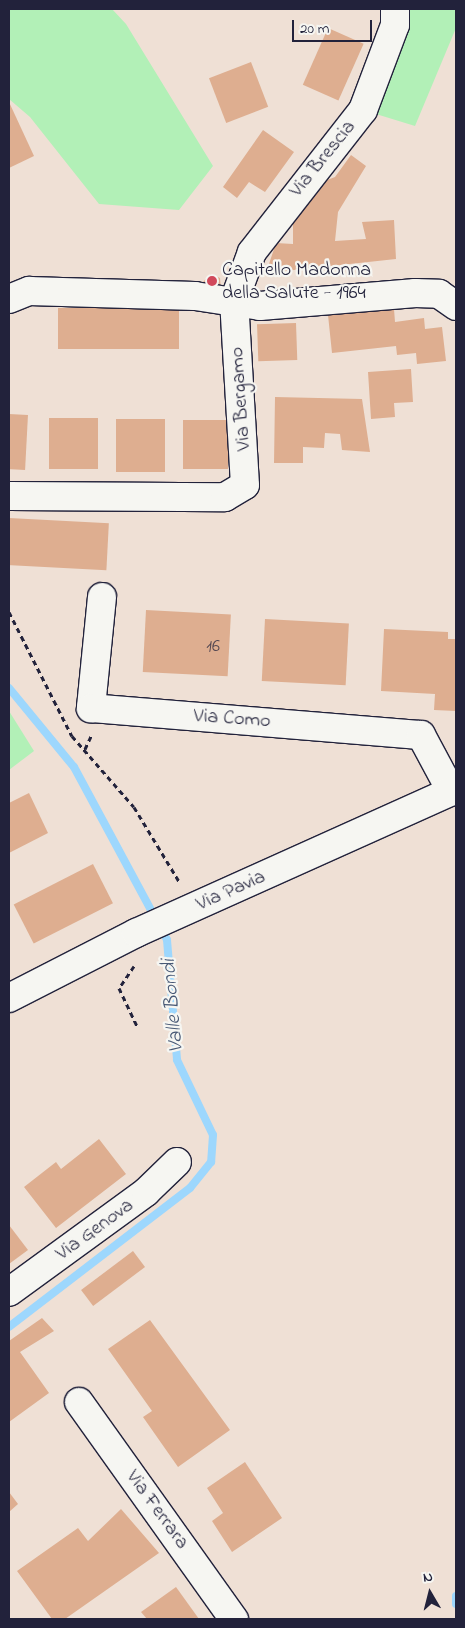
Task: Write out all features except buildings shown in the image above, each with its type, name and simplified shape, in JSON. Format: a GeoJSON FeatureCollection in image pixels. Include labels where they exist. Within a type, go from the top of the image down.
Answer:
{"type":"FeatureCollection","features":[{"type":"Feature","properties":{"kind":"street","name":"Via Brescia"},"geometry":{"type":"LineString","coordinates":[[234,301],[252,252],[363,110],[394,25],[394,9]]}},
{"type":"Feature","properties":{"kind":"street"},"geometry":{"type":"LineString","coordinates":[[9,298],[29,291],[234,301],[260,306],[414,294],[439,294],[456,306]]}},
{"type":"Feature","properties":{"kind":"street","name":"Via Bergamo"},"geometry":{"type":"LineString","coordinates":[[9,496],[225,497],[245,485],[234,301]]}},
{"type":"Feature","properties":{"kind":"street","name":"Via Como"},"geometry":{"type":"LineString","coordinates":[[102,597],[91,708],[421,735],[453,790]]}},
{"type":"Feature","properties":{"kind":"street","name":"Via Pavia"},"geometry":{"type":"LineString","coordinates":[[9,998],[136,933],[453,790]]}},
{"type":"Feature","properties":{"kind":"street","name":"Via Genova"},"geometry":{"type":"LineString","coordinates":[[9,1292],[146,1192],[177,1162]]}},
{"type":"Feature","properties":{"kind":"street","name":"Via Ferrara"},"geometry":{"type":"LineString","coordinates":[[79,1402],[234,1619]]}},
{"type":"Feature","properties":{"kind":"path"},"geometry":{"type":"LineString","coordinates":[[9,612],[72,736],[134,807],[185,912]]}},
{"type":"Feature","properties":{"kind":"path"},"geometry":{"type":"LineString","coordinates":[[136,933],[146,953],[118,988],[137,1026]]}},
{"type":"Feature","properties":{"kind":"green space"},"geometry":{"type":"Polygon","coordinates":[[[9,9],[112,9],[126,24],[213,166],[179,210],[99,204],[30,117],[9,99],[9,9]]]}},
{"type":"Feature","properties":{"kind":"green space"},"geometry":{"type":"Polygon","coordinates":[[[395,9],[456,9],[456,28],[415,126],[363,110],[395,9]]]}},
{"type":"Feature","properties":{"kind":"green space"},"geometry":{"type":"Polygon","coordinates":[[[9,711],[34,751],[9,770],[9,711]]]}},
{"type":"Feature","properties":{"kind":"waterway","name":"Valle Bondi"},"geometry":{"type":"LineString","coordinates":[[9,688],[74,767],[167,940],[177,1060],[213,1135],[211,1162],[190,1188],[9,1327]]}},
{"type":"Feature","properties":{"kind":"waterway"},"geometry":{"type":"LineString","coordinates":[[456,1596],[456,1604]]}},
{"type":"Feature","properties":{"kind":"place","name":"Capitello Madonna della Salute - 1964"},"geometry":{"type":"Point","coordinates":[212,281]}}]}
